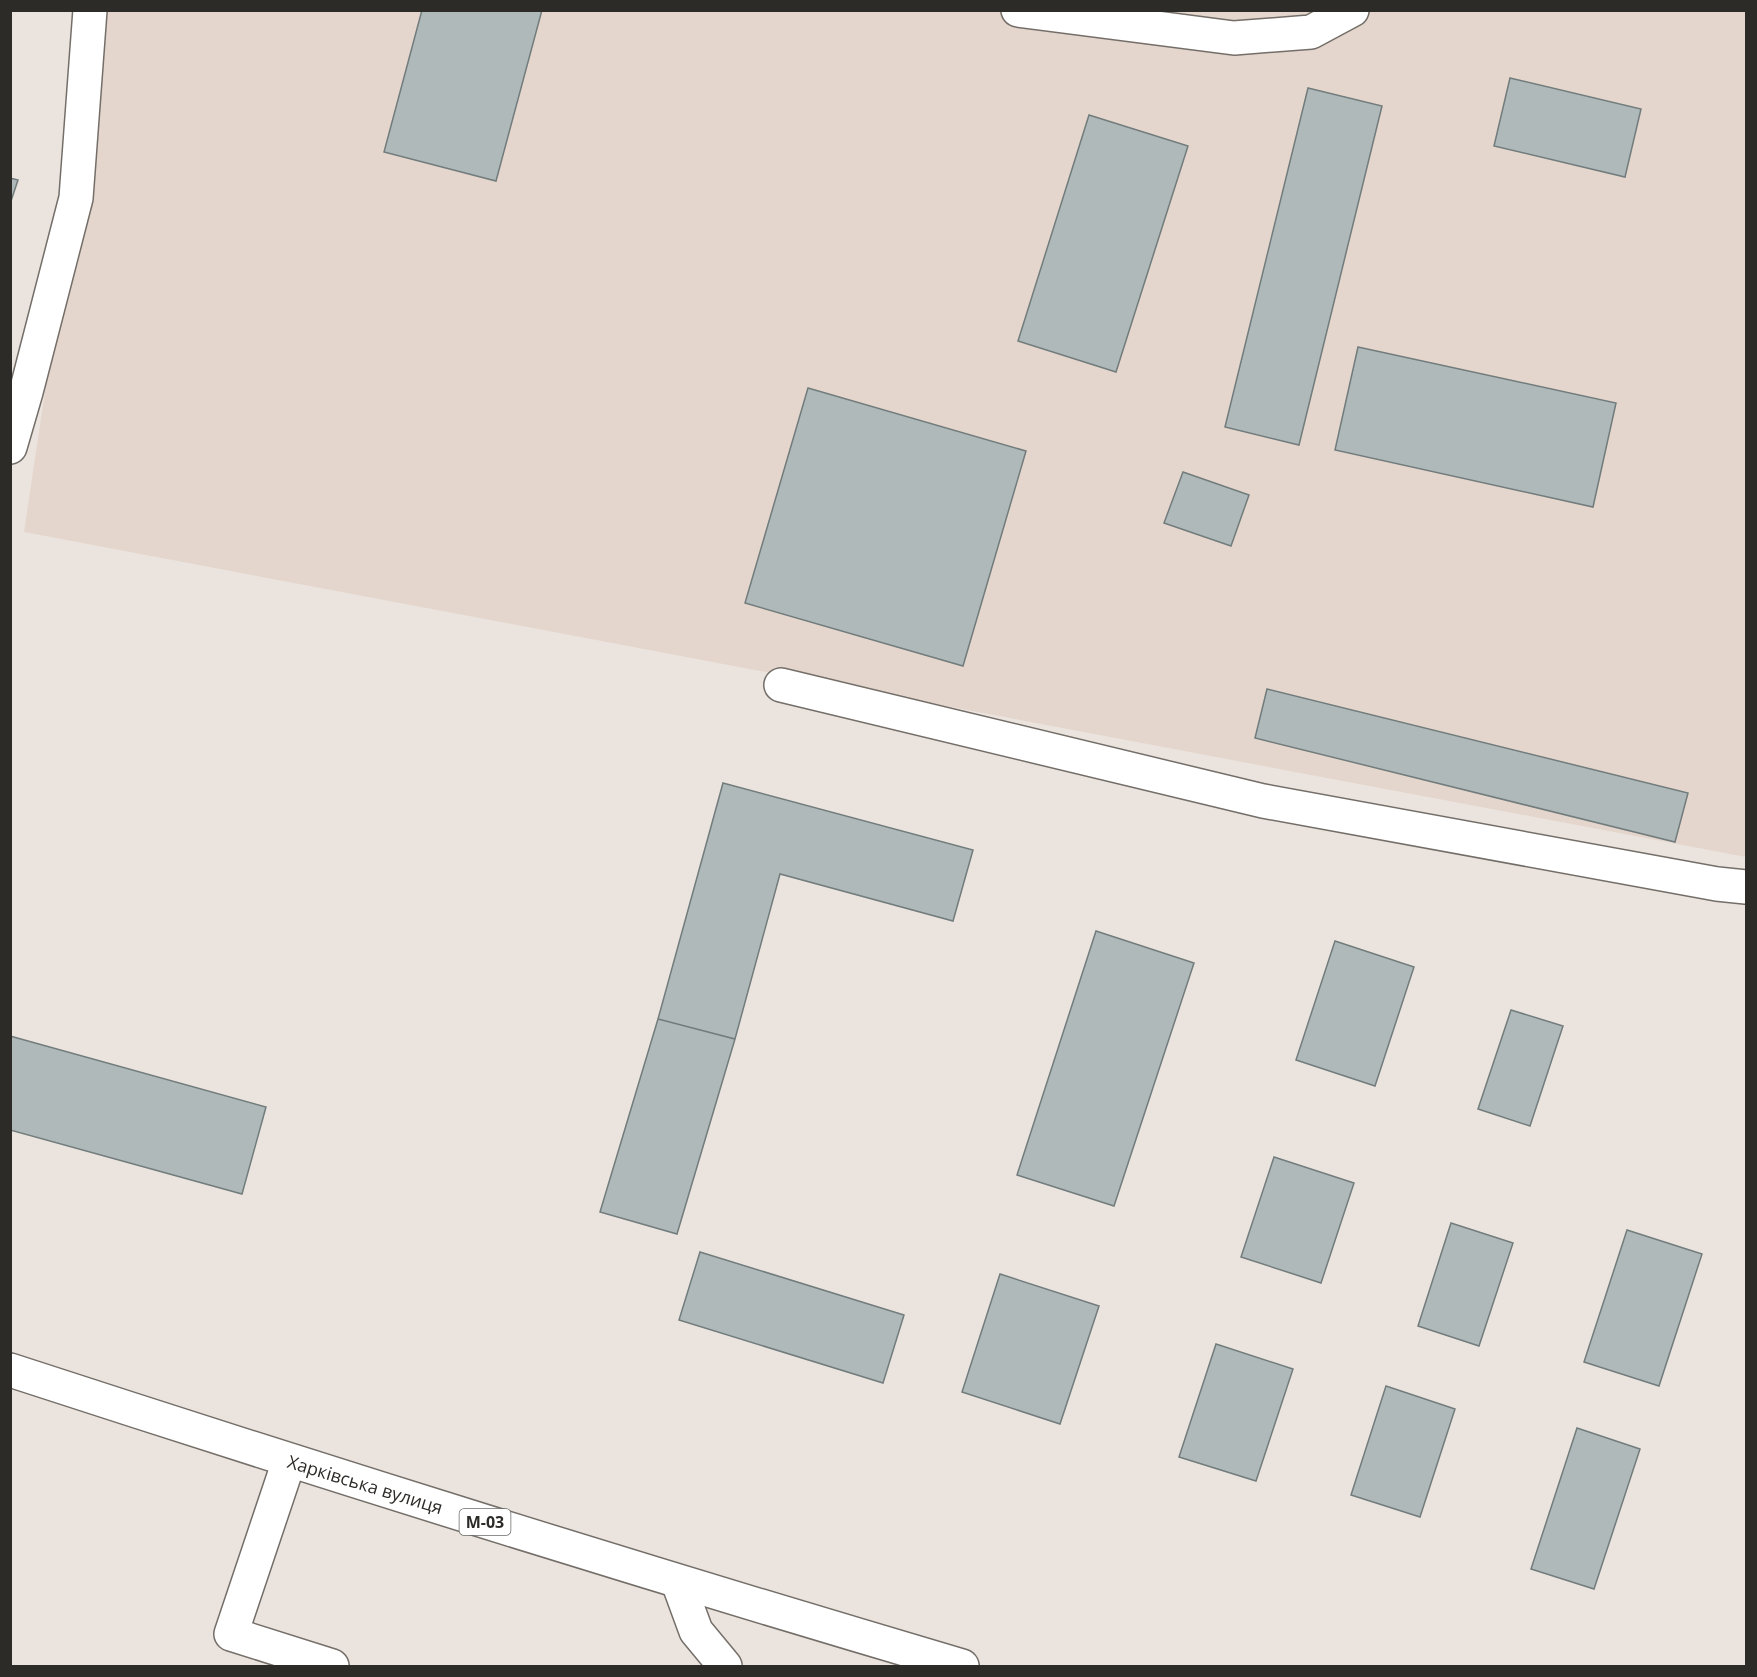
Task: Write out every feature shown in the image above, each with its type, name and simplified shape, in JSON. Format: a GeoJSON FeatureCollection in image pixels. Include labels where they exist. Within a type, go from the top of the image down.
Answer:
{"type":"FeatureCollection","features":[{"type":"Feature","properties":{"kind":"main road"},"geometry":{"type":"LineString","coordinates":[[10,447],[18,390],[76,198],[90,10]]}},
{"type":"Feature","properties":{"kind":"main road"},"geometry":{"type":"LineString","coordinates":[[1018,10],[1234,38],[1311,32],[1352,10]]}},
{"type":"Feature","properties":{"kind":"main road"},"geometry":{"type":"LineString","coordinates":[[781,685],[1263,801],[1717,884],[1746,887]]}},
{"type":"Feature","properties":{"kind":"main road","name":"Харківська вулиця"},"geometry":{"type":"LineString","coordinates":[[10,1370],[289,1461],[678,1582],[962,1666]]}},
{"type":"Feature","properties":{"kind":"main road"},"geometry":{"type":"LineString","coordinates":[[289,1461],[231,1634],[332,1666]]}},
{"type":"Feature","properties":{"kind":"main road"},"geometry":{"type":"LineString","coordinates":[[678,1582],[696,1631],[725,1666]]}},
{"type":"Feature","properties":{"kind":"shaded area"},"geometry":{"type":"Polygon","coordinates":[[[102,11],[1746,11],[1746,857],[24,532],[102,11]]]}},
{"type":"Feature","properties":{"kind":"building"},"geometry":{"type":"Polygon","coordinates":[[[422,10],[542,10],[496,181],[384,152],[422,10]]]}},
{"type":"Feature","properties":{"kind":"building"},"geometry":{"type":"Polygon","coordinates":[[[1510,78],[1641,109],[1625,177],[1494,146],[1510,78]]]}},
{"type":"Feature","properties":{"kind":"building"},"geometry":{"type":"Polygon","coordinates":[[[1308,88],[1382,106],[1299,445],[1225,427],[1308,88]]]}},
{"type":"Feature","properties":{"kind":"building"},"geometry":{"type":"Polygon","coordinates":[[[1089,115],[1188,146],[1116,372],[1018,341],[1089,115]]]}},
{"type":"Feature","properties":{"kind":"building"},"geometry":{"type":"Polygon","coordinates":[[[10,178],[18,180],[10,204],[10,178]]]}},
{"type":"Feature","properties":{"kind":"building"},"geometry":{"type":"Polygon","coordinates":[[[1358,347],[1616,403],[1593,507],[1335,450],[1358,347]]]}},
{"type":"Feature","properties":{"kind":"building"},"geometry":{"type":"Polygon","coordinates":[[[808,388],[1026,451],[963,666],[745,603],[808,388]]]}},
{"type":"Feature","properties":{"kind":"building"},"geometry":{"type":"Polygon","coordinates":[[[1183,472],[1249,495],[1231,546],[1164,523],[1183,472]]]}},
{"type":"Feature","properties":{"kind":"building"},"geometry":{"type":"Polygon","coordinates":[[[1267,689],[1688,793],[1675,842],[1255,738],[1267,689]]]}},
{"type":"Feature","properties":{"kind":"building"},"geometry":{"type":"Polygon","coordinates":[[[723,783],[973,850],[953,921],[780,874],[735,1039],[658,1019],[723,783]]]}},
{"type":"Feature","properties":{"kind":"building"},"geometry":{"type":"Polygon","coordinates":[[[1096,931],[1194,963],[1114,1206],[1017,1175],[1096,931]]]}},
{"type":"Feature","properties":{"kind":"building"},"geometry":{"type":"Polygon","coordinates":[[[1335,941],[1414,967],[1375,1086],[1296,1060],[1335,941]]]}},
{"type":"Feature","properties":{"kind":"building"},"geometry":{"type":"Polygon","coordinates":[[[1511,1010],[1563,1026],[1530,1126],[1478,1109],[1511,1010]]]}},
{"type":"Feature","properties":{"kind":"building"},"geometry":{"type":"Polygon","coordinates":[[[658,1019],[735,1039],[677,1234],[600,1212],[658,1019]]]}},
{"type":"Feature","properties":{"kind":"building"},"geometry":{"type":"Polygon","coordinates":[[[10,1036],[266,1107],[242,1194],[10,1130],[10,1036]]]}},
{"type":"Feature","properties":{"kind":"building"},"geometry":{"type":"Polygon","coordinates":[[[1274,1157],[1354,1183],[1321,1283],[1241,1257],[1274,1157]]]}},
{"type":"Feature","properties":{"kind":"building"},"geometry":{"type":"Polygon","coordinates":[[[1451,1223],[1513,1243],[1479,1346],[1418,1326],[1451,1223]]]}},
{"type":"Feature","properties":{"kind":"building"},"geometry":{"type":"Polygon","coordinates":[[[1627,1230],[1702,1254],[1659,1386],[1584,1362],[1627,1230]]]}},
{"type":"Feature","properties":{"kind":"building"},"geometry":{"type":"Polygon","coordinates":[[[700,1252],[904,1315],[883,1383],[679,1320],[700,1252]]]}},
{"type":"Feature","properties":{"kind":"building"},"geometry":{"type":"Polygon","coordinates":[[[1000,1274],[1099,1306],[1060,1424],[962,1392],[1000,1274]]]}},
{"type":"Feature","properties":{"kind":"building"},"geometry":{"type":"Polygon","coordinates":[[[1216,1344],[1293,1369],[1256,1481],[1179,1457],[1216,1344]]]}},
{"type":"Feature","properties":{"kind":"building"},"geometry":{"type":"Polygon","coordinates":[[[1386,1386],[1455,1409],[1420,1517],[1351,1495],[1386,1386]]]}},
{"type":"Feature","properties":{"kind":"building"},"geometry":{"type":"Polygon","coordinates":[[[1577,1428],[1640,1449],[1594,1589],[1531,1569],[1577,1428]]]}}]}
